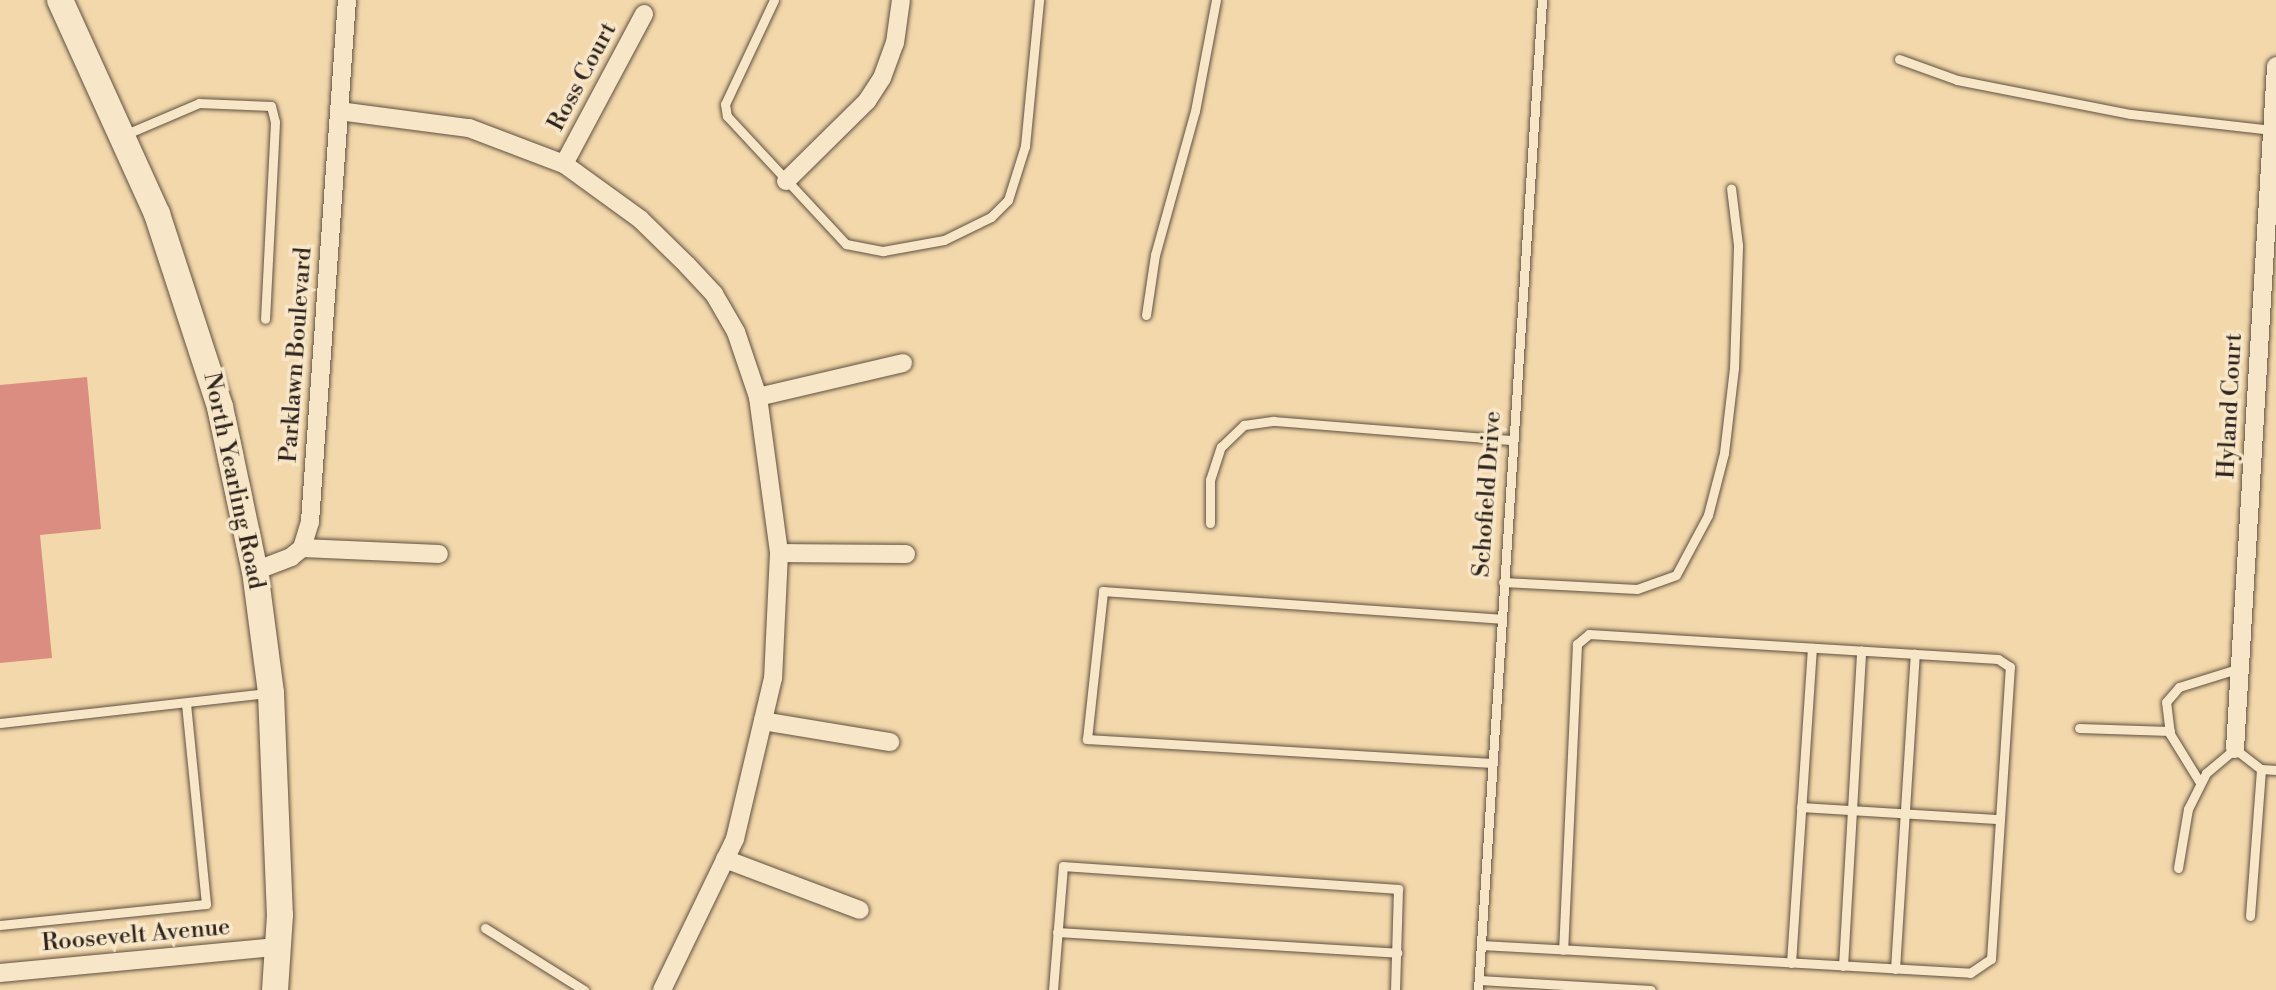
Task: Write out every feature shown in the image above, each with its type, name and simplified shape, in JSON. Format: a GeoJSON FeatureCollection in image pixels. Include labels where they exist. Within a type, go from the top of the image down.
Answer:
{"type":"FeatureCollection","features":[{"type":"Feature","properties":{"kind":"main road","name":"North Yearling Road"},"geometry":{"type":"LineString","coordinates":[[60,0],[124,135],[209,368],[255,571],[271,693],[277,947],[275,990]]}},
{"type":"Feature","properties":{"kind":"street","name":"Parklawn Boulevard"},"geometry":{"type":"LineString","coordinates":[[302,548],[310,522],[347,0]]}},
{"type":"Feature","properties":{"kind":"street"},"geometry":{"type":"LineString","coordinates":[[786,181],[867,101],[882,78],[895,43],[901,0]]}},
{"type":"Feature","properties":{"kind":"street","name":"Ross Court"},"geometry":{"type":"LineString","coordinates":[[564,164],[644,14]]}},
{"type":"Feature","properties":{"kind":"street","name":"Hyland Court"},"geometry":{"type":"LineString","coordinates":[[2235,749],[2276,66]]}},
{"type":"Feature","properties":{"kind":"street"},"geometry":{"type":"LineString","coordinates":[[339,111],[469,128],[564,164],[640,219],[714,294],[736,332],[758,397],[779,553],[773,678],[735,839],[662,990]]}},
{"type":"Feature","properties":{"kind":"street"},"geometry":{"type":"LineString","coordinates":[[758,397],[903,363]]}},
{"type":"Feature","properties":{"kind":"street"},"geometry":{"type":"LineString","coordinates":[[255,571],[279,564],[302,548],[439,554]]}},
{"type":"Feature","properties":{"kind":"street"},"geometry":{"type":"LineString","coordinates":[[779,553],[906,554]]}},
{"type":"Feature","properties":{"kind":"street"},"geometry":{"type":"LineString","coordinates":[[763,721],[890,742]]}},
{"type":"Feature","properties":{"kind":"street"},"geometry":{"type":"LineString","coordinates":[[725,859],[860,910]]}},
{"type":"Feature","properties":{"kind":"street","name":"Roosevelt Avenue"},"geometry":{"type":"LineString","coordinates":[[0,973],[277,947]]}},
{"type":"Feature","properties":{"kind":"lane"},"geometry":{"type":"LineString","coordinates":[[774,0],[725,104],[735,130],[846,244],[864,249],[944,240],[991,217],[1008,200],[1025,146],[1039,0]]}},
{"type":"Feature","properties":{"kind":"lane"},"geometry":{"type":"LineString","coordinates":[[1146,315],[1155,255],[1195,111],[1216,0]]}},
{"type":"Feature","properties":{"kind":"lane","name":"Schofield Drive"},"geometry":{"type":"LineString","coordinates":[[1479,985],[1500,619],[1542,0]]}},
{"type":"Feature","properties":{"kind":"lane"},"geometry":{"type":"LineString","coordinates":[[1899,59],[1957,80],[2131,114],[2272,130]]}},
{"type":"Feature","properties":{"kind":"lane"},"geometry":{"type":"LineString","coordinates":[[124,135],[199,103],[271,106],[275,122],[265,319]]}},
{"type":"Feature","properties":{"kind":"lane"},"geometry":{"type":"LineString","coordinates":[[1503,582],[1637,589],[1676,575],[1708,515],[1724,453],[1737,276],[1731,188]]}},
{"type":"Feature","properties":{"kind":"lane"},"geometry":{"type":"LineString","coordinates":[[1210,523],[1210,480],[1221,447],[1244,425],[1274,421],[1512,440]]}},
{"type":"Feature","properties":{"kind":"lane"},"geometry":{"type":"LineString","coordinates":[[1492,763],[1087,739],[1103,591],[1500,619]]}},
{"type":"Feature","properties":{"kind":"lane"},"geometry":{"type":"LineString","coordinates":[[1481,945],[1563,950],[1970,973],[1991,959],[2010,667],[1998,659],[1589,634],[1577,644],[1563,950]]}},
{"type":"Feature","properties":{"kind":"lane"},"geometry":{"type":"LineString","coordinates":[[1791,963],[1812,648]]}},
{"type":"Feature","properties":{"kind":"lane"},"geometry":{"type":"LineString","coordinates":[[1843,966],[1861,651]]}},
{"type":"Feature","properties":{"kind":"lane"},"geometry":{"type":"LineString","coordinates":[[1895,969],[1915,654]]}},
{"type":"Feature","properties":{"kind":"lane"},"geometry":{"type":"LineString","coordinates":[[2199,781],[2170,731],[2170,694],[2240,668]]}},
{"type":"Feature","properties":{"kind":"lane"},"geometry":{"type":"LineString","coordinates":[[0,723],[186,705],[271,693]]}},
{"type":"Feature","properties":{"kind":"lane"},"geometry":{"type":"LineString","coordinates":[[0,925],[206,904],[186,705]]}},
{"type":"Feature","properties":{"kind":"lane"},"geometry":{"type":"LineString","coordinates":[[2079,728],[2170,731]]}},
{"type":"Feature","properties":{"kind":"lane"},"geometry":{"type":"LineString","coordinates":[[2178,868],[2188,809],[2199,781],[2235,749],[2261,769],[2276,770]]}},
{"type":"Feature","properties":{"kind":"lane"},"geometry":{"type":"LineString","coordinates":[[2250,916],[2261,769]]}},
{"type":"Feature","properties":{"kind":"lane"},"geometry":{"type":"LineString","coordinates":[[1801,807],[2000,819]]}},
{"type":"Feature","properties":{"kind":"lane"},"geometry":{"type":"LineString","coordinates":[[1053,990],[1063,866],[1398,889],[1395,990]]}},
{"type":"Feature","properties":{"kind":"lane"},"geometry":{"type":"LineString","coordinates":[[485,928],[584,990]]}},
{"type":"Feature","properties":{"kind":"lane"},"geometry":{"type":"LineString","coordinates":[[1057,932],[1397,953]]}},
{"type":"Feature","properties":{"kind":"lane"},"geometry":{"type":"LineString","coordinates":[[1479,985],[1651,990]]}},
{"type":"Feature","properties":{"kind":"building"},"geometry":{"type":"Polygon","coordinates":[[[87,377],[101,529],[40,535],[52,658],[0,663],[0,385],[87,377]]]}}]}
